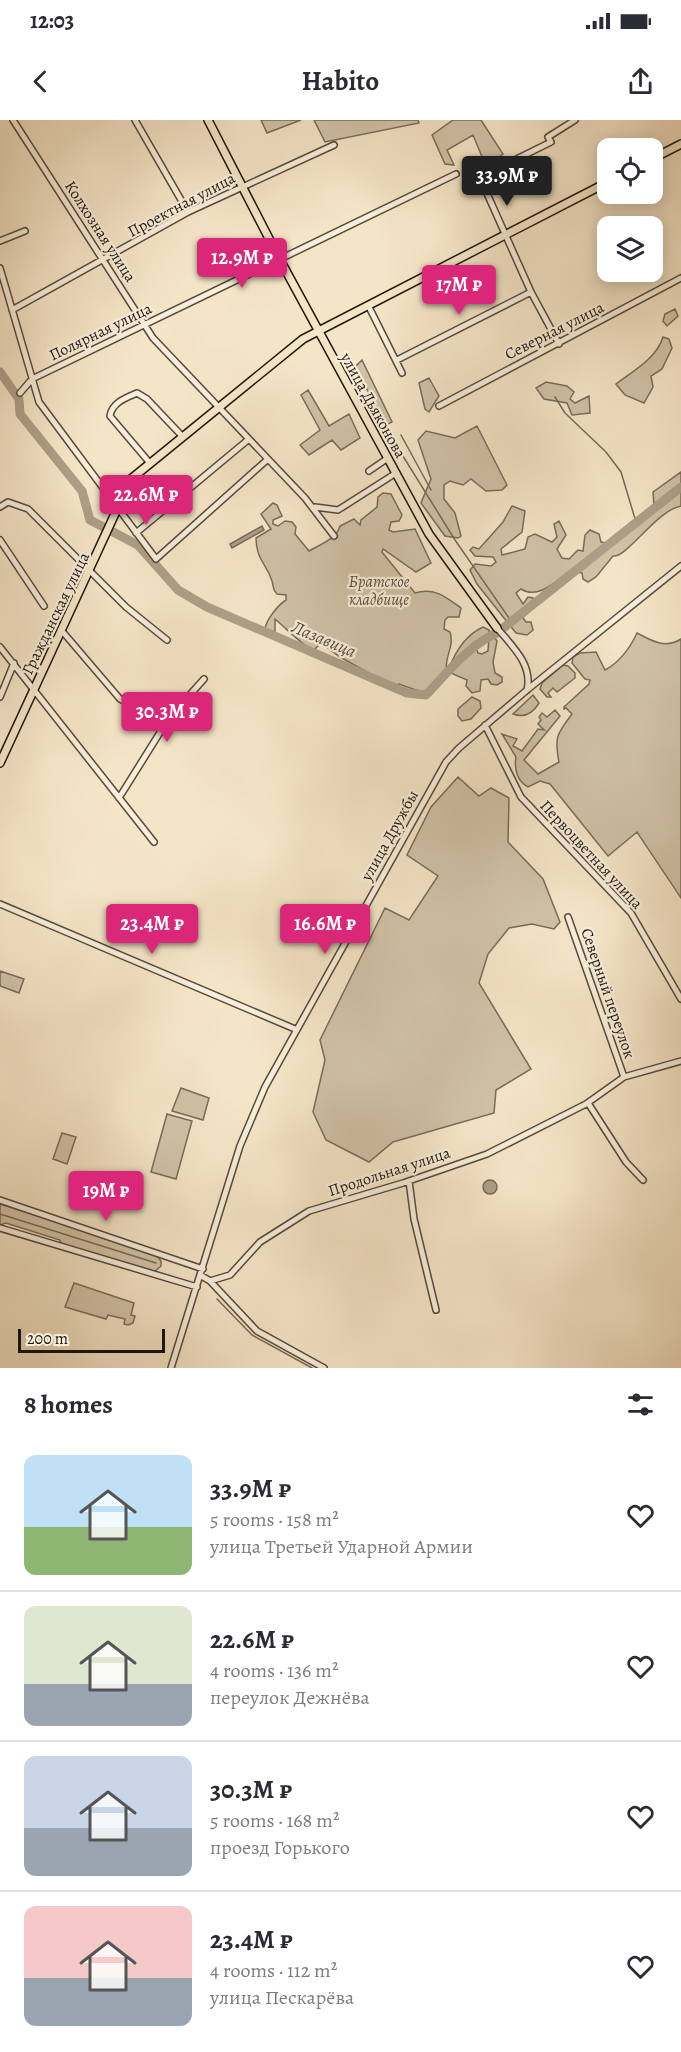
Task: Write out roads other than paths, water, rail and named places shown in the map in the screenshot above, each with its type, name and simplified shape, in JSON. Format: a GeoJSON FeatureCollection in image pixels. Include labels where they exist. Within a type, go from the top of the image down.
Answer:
{"type":"FeatureCollection","features":[{"type":"Feature","properties":{"kind":"main road","name":"улица Дьяконова"},"geometry":{"type":"LineString","coordinates":[[208,120],[317,331],[429,534],[497,628]]}},
{"type":"Feature","properties":{"kind":"main road"},"geometry":{"type":"LineString","coordinates":[[663,153],[681,144]]}},
{"type":"Feature","properties":{"kind":"main road","name":"Гражданская улица"},"geometry":{"type":"LineString","coordinates":[[0,763],[131,479],[149,462],[303,339],[597,189]]}},
{"type":"Feature","properties":{"kind":"street","name":"Колхозная улица"},"geometry":{"type":"LineString","coordinates":[[14,120],[153,338],[313,507],[334,536]]}},
{"type":"Feature","properties":{"kind":"street"},"geometry":{"type":"LineString","coordinates":[[135,120],[188,212]]}},
{"type":"Feature","properties":{"kind":"street"},"geometry":{"type":"LineString","coordinates":[[484,175],[550,142],[548,137],[575,120]]}},
{"type":"Feature","properties":{"kind":"street","name":"Проектная улица"},"geometry":{"type":"LineString","coordinates":[[12,310],[104,261],[188,212],[334,145]]}},
{"type":"Feature","properties":{"kind":"street","name":"Полярная улица"},"geometry":{"type":"LineString","coordinates":[[20,393],[32,379],[456,174]]}},
{"type":"Feature","properties":{"kind":"street"},"geometry":{"type":"LineString","coordinates":[[485,189],[508,235],[531,291],[559,344]]}},
{"type":"Feature","properties":{"kind":"street"},"geometry":{"type":"LineString","coordinates":[[0,241],[25,231]]}},
{"type":"Feature","properties":{"kind":"street"},"geometry":{"type":"LineString","coordinates":[[0,268],[39,402],[156,559],[268,459]]}},
{"type":"Feature","properties":{"kind":"street","name":"Северная улица"},"geometry":{"type":"LineString","coordinates":[[439,406],[535,353],[559,344],[681,278]]}},
{"type":"Feature","properties":{"kind":"street"},"geometry":{"type":"LineString","coordinates":[[397,360],[531,291]]}},
{"type":"Feature","properties":{"kind":"street"},"geometry":{"type":"LineString","coordinates":[[368,305],[402,373]]}},
{"type":"Feature","properties":{"kind":"street"},"geometry":{"type":"LineString","coordinates":[[149,462],[110,416],[111,410],[120,401],[137,393],[147,399],[182,436]]}},
{"type":"Feature","properties":{"kind":"street"},"geometry":{"type":"LineString","coordinates":[[136,533],[249,439]]}},
{"type":"Feature","properties":{"kind":"street"},"geometry":{"type":"LineString","coordinates":[[369,471],[388,458]]}},
{"type":"Feature","properties":{"kind":"street"},"geometry":{"type":"LineString","coordinates":[[313,507],[324,511],[338,510],[396,473]]}},
{"type":"Feature","properties":{"kind":"street"},"geometry":{"type":"LineString","coordinates":[[0,507],[9,502],[28,509],[91,569],[126,607],[167,640]]}},
{"type":"Feature","properties":{"kind":"street"},"geometry":{"type":"LineString","coordinates":[[0,540],[44,606]]}},
{"type":"Feature","properties":{"kind":"street","name":"улица Дружбы"},"geometry":{"type":"LineString","coordinates":[[171,1368],[240,1146],[265,1087],[295,1029],[446,762],[485,725],[681,566]]}},
{"type":"Feature","properties":{"kind":"street","name":"улица Дьяконова"},"geometry":{"type":"LineString","coordinates":[[497,628],[527,667],[530,677],[527,690]]}},
{"type":"Feature","properties":{"kind":"street"},"geometry":{"type":"LineString","coordinates":[[62,631],[120,699],[145,712]]}},
{"type":"Feature","properties":{"kind":"street"},"geometry":{"type":"LineString","coordinates":[[0,647],[154,842]]}},
{"type":"Feature","properties":{"kind":"street"},"geometry":{"type":"LineString","coordinates":[[0,697],[14,663]]}},
{"type":"Feature","properties":{"kind":"street"},"geometry":{"type":"LineString","coordinates":[[119,798],[169,718],[204,679]]}},
{"type":"Feature","properties":{"kind":"street","name":"Первоцветная улица"},"geometry":{"type":"LineString","coordinates":[[485,725],[521,797],[631,913],[681,999]]}},
{"type":"Feature","properties":{"kind":"street"},"geometry":{"type":"LineString","coordinates":[[0,904],[295,1029]]}},
{"type":"Feature","properties":{"kind":"street","name":"Северный переулок"},"geometry":{"type":"LineString","coordinates":[[568,917],[624,1077]]}},
{"type":"Feature","properties":{"kind":"street","name":"Продольная улица"},"geometry":{"type":"LineString","coordinates":[[210,1281],[230,1275],[260,1242],[309,1211],[409,1181],[487,1154],[588,1103],[624,1077],[681,1061]]}},
{"type":"Feature","properties":{"kind":"street"},"geometry":{"type":"LineString","coordinates":[[588,1103],[626,1162],[643,1180]]}},
{"type":"Feature","properties":{"kind":"street"},"geometry":{"type":"LineString","coordinates":[[409,1181],[414,1219],[436,1310]]}},
{"type":"Feature","properties":{"kind":"street"},"geometry":{"type":"LineString","coordinates":[[0,1200],[202,1272],[257,1330],[324,1368]]}},
{"type":"Feature","properties":{"kind":"street"},"geometry":{"type":"LineString","coordinates":[[0,1228],[197,1287]]}},
{"type":"Feature","properties":{"kind":"waterway","name":"Лазавица"},"geometry":{"type":"LineString","coordinates":[[0,372],[19,399],[20,414],[82,491],[90,520],[138,545],[178,590],[207,607],[407,693],[426,695],[477,644],[497,633],[681,487]]}},
{"type":"Feature","properties":{"kind":"waterway"},"geometry":{"type":"LineString","coordinates":[[555,397],[565,413],[606,452],[621,472],[636,522]]}},
{"type":"Feature","properties":{"kind":"waterway"},"geometry":{"type":"LineString","coordinates":[[401,435],[431,490]]}},
{"type":"Feature","properties":{"kind":"waterway"},"geometry":{"type":"LineString","coordinates":[[393,440],[455,540],[511,621]]}},
{"type":"Feature","properties":{"kind":"waterway"},"geometry":{"type":"LineString","coordinates":[[0,1214],[156,1263]]}},
{"type":"Feature","properties":{"kind":"waterway"},"geometry":{"type":"LineString","coordinates":[[217,1299],[252,1335],[312,1368]]}},
{"type":"Feature","properties":{"kind":"park label","name":"Братское кладбище"},"geometry":{"type":"Point","coordinates":[379,590]}}]}
